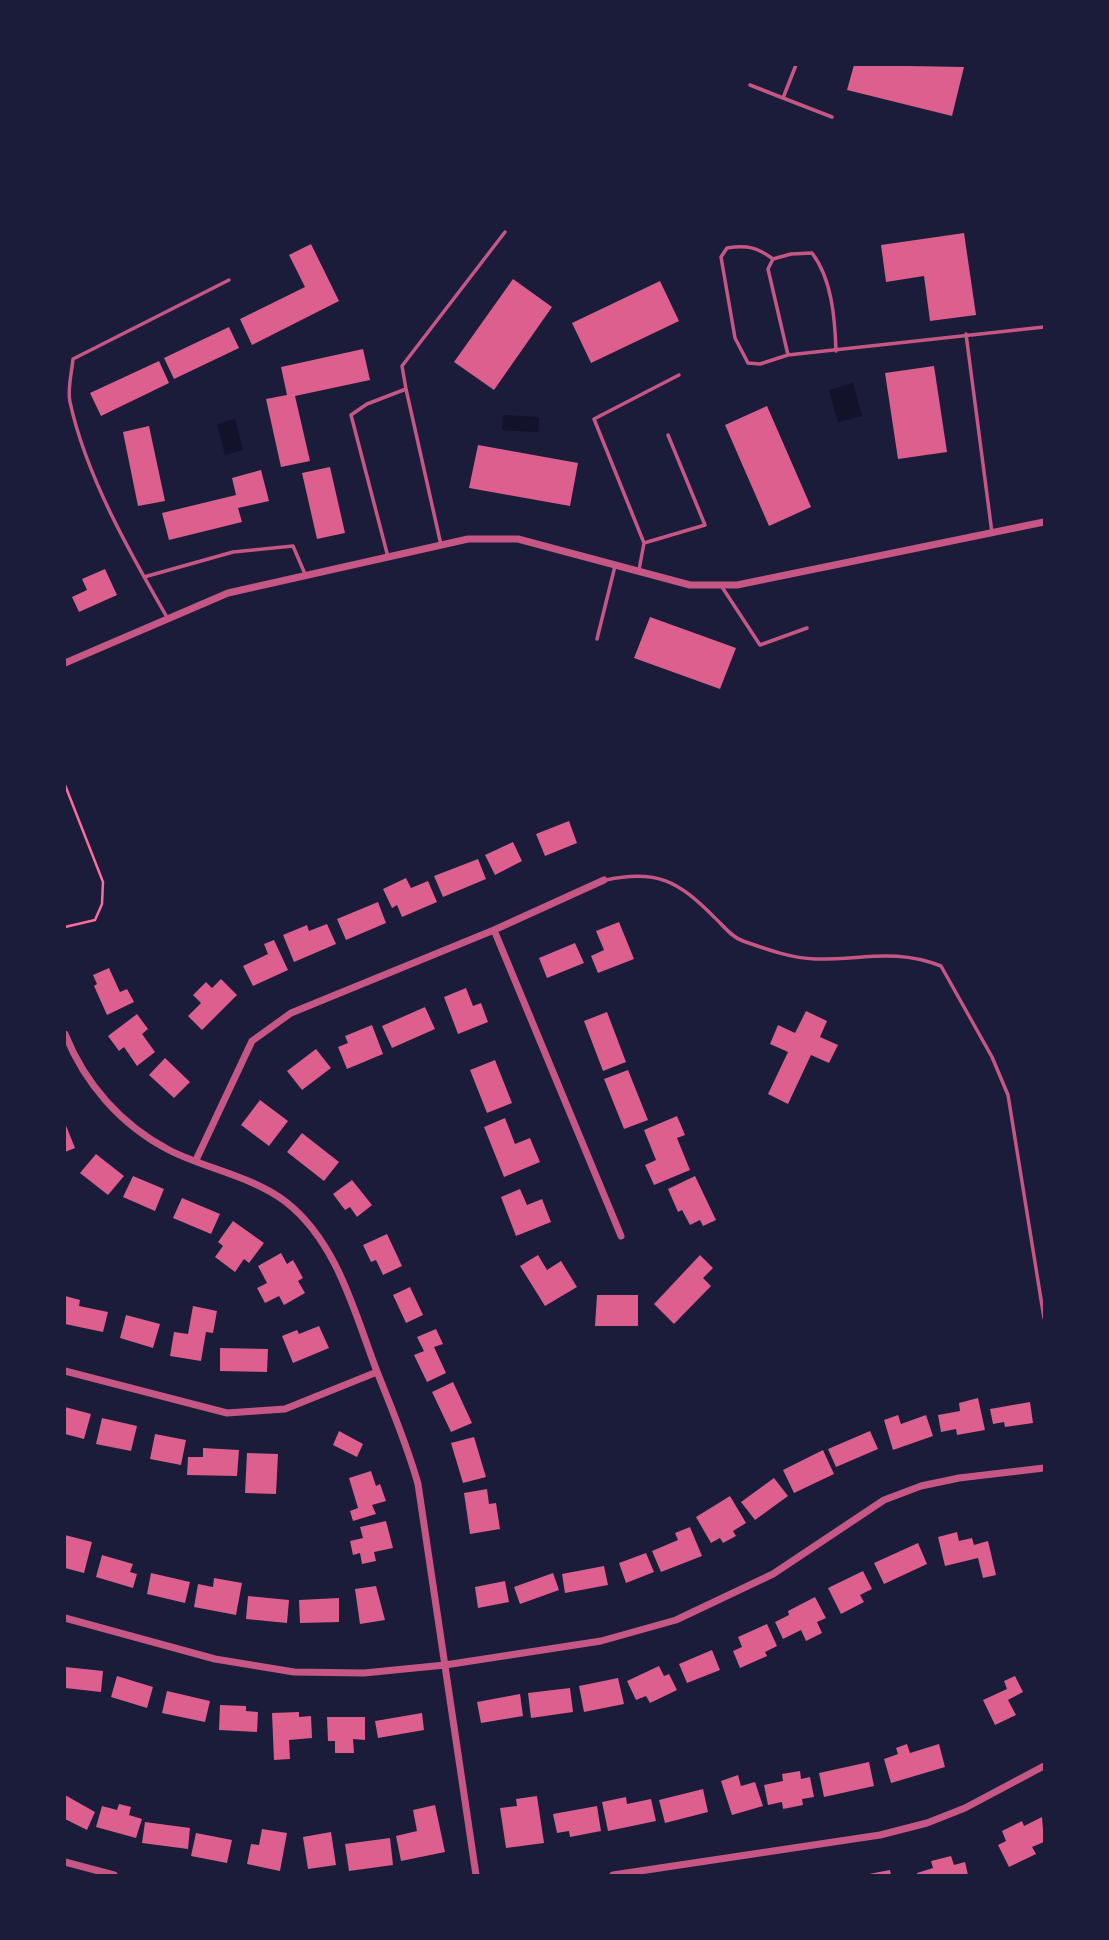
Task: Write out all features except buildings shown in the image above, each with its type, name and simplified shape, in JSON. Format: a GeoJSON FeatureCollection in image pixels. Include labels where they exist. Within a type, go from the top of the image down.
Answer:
{"type":"FeatureCollection","features":[{"type":"Feature","properties":{"kind":"street"},"geometry":{"type":"LineString","coordinates":[[65,663],[228,593],[468,539],[518,539],[690,585],[737,585],[1044,522]]}},
{"type":"Feature","properties":{"kind":"street"},"geometry":{"type":"LineString","coordinates":[[196,1160],[252,1041],[291,1013],[494,930],[604,880]]}},
{"type":"Feature","properties":{"kind":"street"},"geometry":{"type":"LineString","coordinates":[[494,930],[621,1236]]}},
{"type":"Feature","properties":{"kind":"street"},"geometry":{"type":"LineString","coordinates":[[65,1034],[78,1066],[101,1097],[131,1124],[170,1150],[286,1202],[313,1232],[337,1265],[377,1372],[405,1437],[418,1484],[476,1875]]}},
{"type":"Feature","properties":{"kind":"street"},"geometry":{"type":"LineString","coordinates":[[65,1371],[227,1413],[285,1409],[377,1372]]}},
{"type":"Feature","properties":{"kind":"street"},"geometry":{"type":"LineString","coordinates":[[65,1618],[215,1659],[294,1672],[364,1673],[445,1665],[601,1641],[676,1620],[773,1574],[884,1500],[921,1486],[959,1478],[1044,1468]]}},
{"type":"Feature","properties":{"kind":"street"},"geometry":{"type":"LineString","coordinates":[[613,1875],[892,1832],[965,1808],[1044,1766]]}},
{"type":"Feature","properties":{"kind":"street"},"geometry":{"type":"LineString","coordinates":[[65,1862],[114,1875]]}},
{"type":"Feature","properties":{"kind":"lane"},"geometry":{"type":"LineString","coordinates":[[783,98],[796,65]]}},
{"type":"Feature","properties":{"kind":"lane"},"geometry":{"type":"LineString","coordinates":[[750,85],[832,117]]}},
{"type":"Feature","properties":{"kind":"lane"},"geometry":{"type":"LineString","coordinates":[[441,545],[402,366],[505,232]]}},
{"type":"Feature","properties":{"kind":"lane"},"geometry":{"type":"LineString","coordinates":[[773,259],[758,248],[741,246],[727,248],[721,257],[735,338],[748,363],[760,364],[788,355],[1044,327]]}},
{"type":"Feature","properties":{"kind":"lane"},"geometry":{"type":"LineString","coordinates":[[788,355],[768,269],[773,259],[791,254],[812,253],[821,264],[835,320],[836,351]]}},
{"type":"Feature","properties":{"kind":"lane"},"geometry":{"type":"LineString","coordinates":[[167,619],[95,477],[69,399],[73,359],[229,280]]}},
{"type":"Feature","properties":{"kind":"lane"},"geometry":{"type":"LineString","coordinates":[[966,334],[992,533]]}},
{"type":"Feature","properties":{"kind":"lane"},"geometry":{"type":"LineString","coordinates":[[639,570],[644,543],[594,419],[679,375]]}},
{"type":"Feature","properties":{"kind":"lane"},"geometry":{"type":"LineString","coordinates":[[388,556],[351,415],[367,404],[406,388]]}},
{"type":"Feature","properties":{"kind":"lane"},"geometry":{"type":"LineString","coordinates":[[644,543],[705,525],[668,435]]}},
{"type":"Feature","properties":{"kind":"lane"},"geometry":{"type":"LineString","coordinates":[[144,577],[233,552],[293,546],[306,575]]}},
{"type":"Feature","properties":{"kind":"lane"},"geometry":{"type":"LineString","coordinates":[[597,639],[616,564]]}},
{"type":"Feature","properties":{"kind":"lane"},"geometry":{"type":"LineString","coordinates":[[721,585],[760,645],[807,628]]}},
{"type":"Feature","properties":{"kind":"lane"},"geometry":{"type":"LineString","coordinates":[[604,880],[632,874],[666,879],[691,894],[736,938],[777,953],[814,959],[914,956],[942,966],[992,1057],[1008,1095],[1044,1318]]}},
{"type":"Feature","properties":{"kind":"path"},"geometry":{"type":"LineString","coordinates":[[65,785],[103,882],[102,904],[95,920],[65,926]]}},
{"type":"Feature","properties":{"kind":"shaded area"},"geometry":{"type":"Polygon","coordinates":[[[853,383],[862,416],[838,422],[829,390],[853,383]]]}},
{"type":"Feature","properties":{"kind":"shaded area"},"geometry":{"type":"Polygon","coordinates":[[[503,415],[539,417],[538,432],[502,430],[503,415]]]}},
{"type":"Feature","properties":{"kind":"shaded area"},"geometry":{"type":"Polygon","coordinates":[[[235,419],[243,450],[225,455],[217,424],[235,419]]]}}]}
